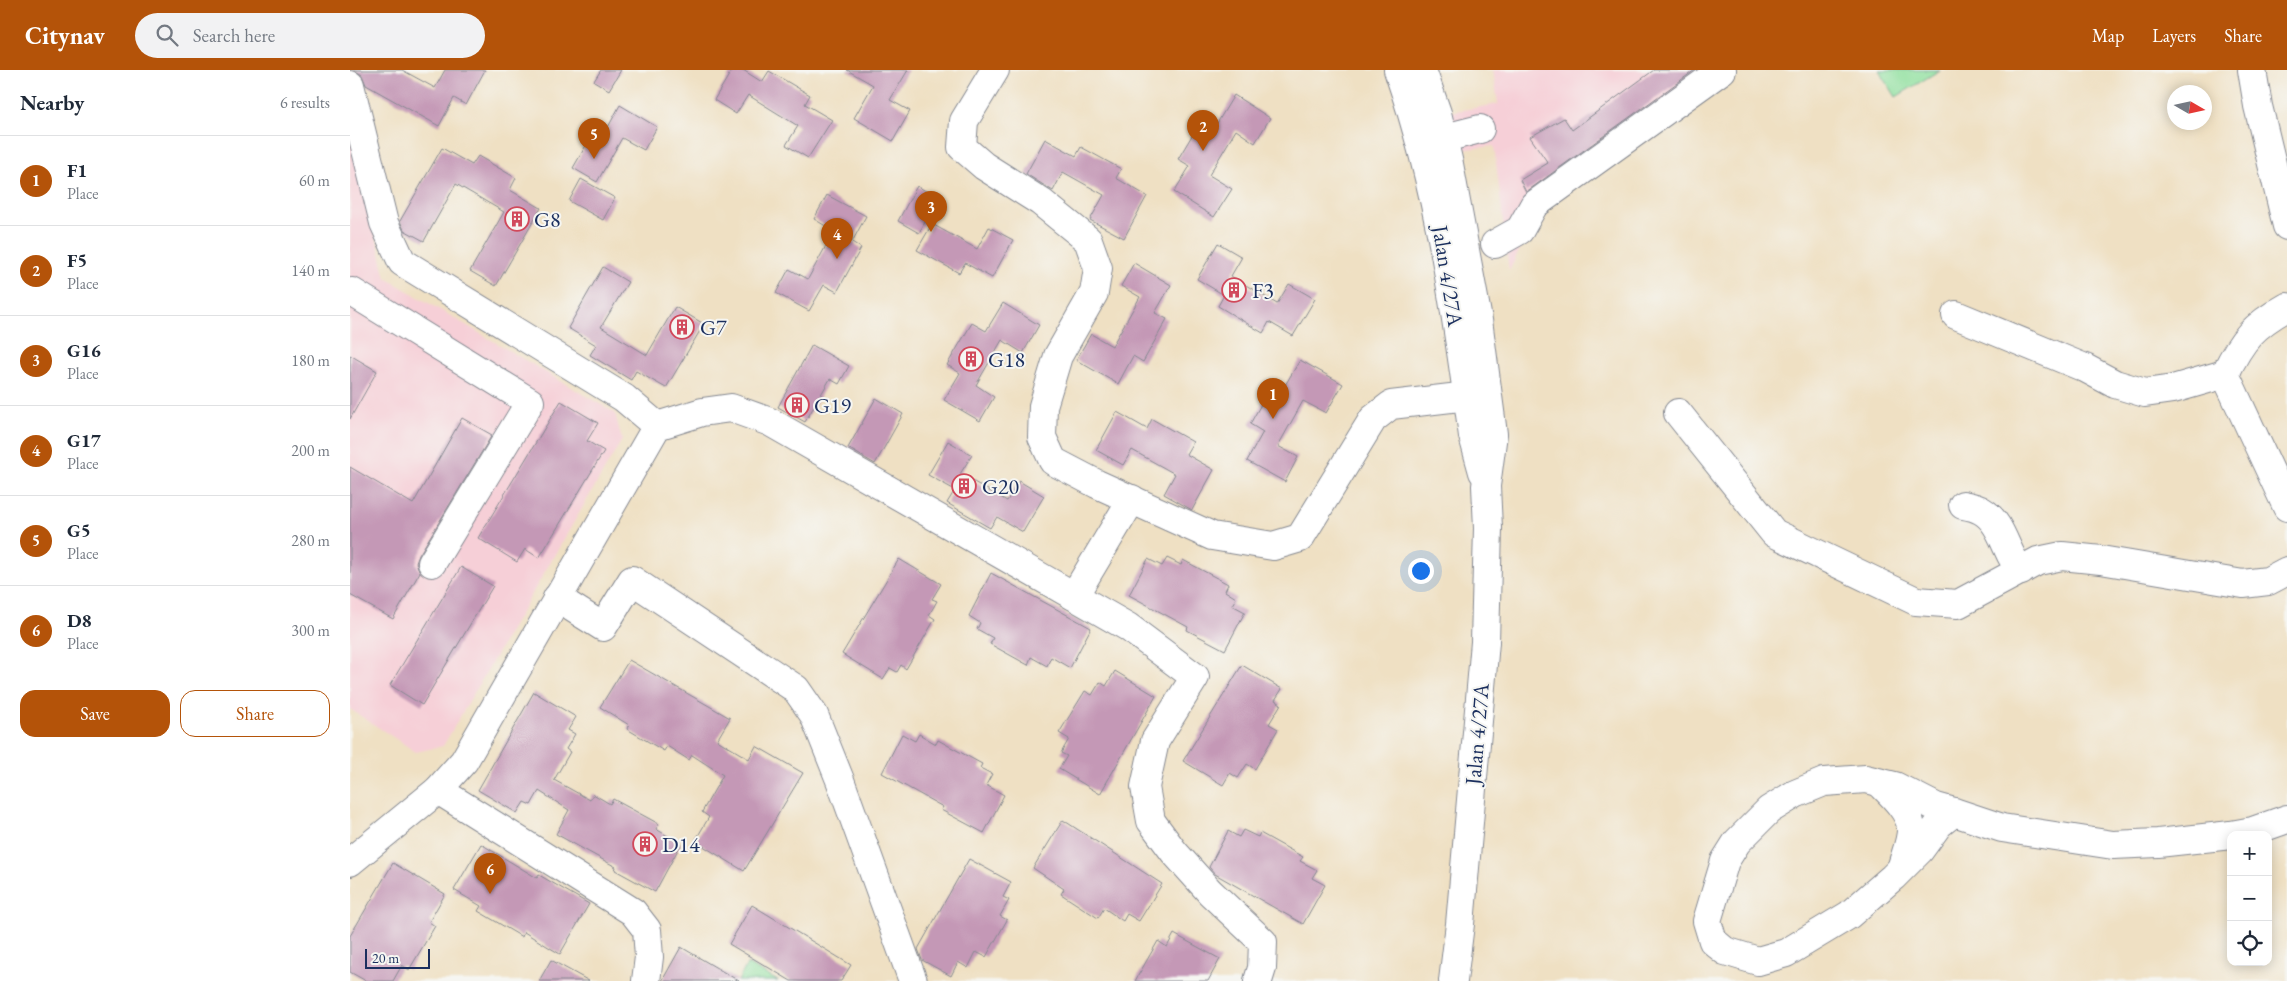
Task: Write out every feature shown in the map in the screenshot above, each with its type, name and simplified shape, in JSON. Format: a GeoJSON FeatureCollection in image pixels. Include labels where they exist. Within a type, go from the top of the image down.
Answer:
{"type":"FeatureCollection","features":[{"type":"Feature","properties":{"kind":"street"},"geometry":{"type":"LineString","coordinates":[[994,70],[964,121],[962,146],[984,166],[1042,202],[1088,240],[1098,268],[1094,293],[1058,356],[1043,406],[1042,437],[1054,461],[1132,500],[1212,536],[1273,546],[1300,538],[1348,456],[1374,419],[1391,405],[1468,396]]}},
{"type":"Feature","properties":{"kind":"street","name":"Jalan 4/27A"},"geometry":{"type":"LineString","coordinates":[[1398,70],[1432,142],[1462,230],[1488,384],[1493,434],[1486,486],[1488,528],[1485,642],[1454,981]]}},
{"type":"Feature","properties":{"kind":"street","name":"Jalan 4/27A"},"geometry":{"type":"LineString","coordinates":[[1422,70],[1432,142],[1437,204],[1473,436],[1486,486]]}},
{"type":"Feature","properties":{"kind":"street"},"geometry":{"type":"LineString","coordinates":[[1495,244],[1520,230],[1534,205],[1722,70]]}},
{"type":"Feature","properties":{"kind":"street"},"geometry":{"type":"LineString","coordinates":[[2252,70],[2258,106],[2287,226]]}},
{"type":"Feature","properties":{"kind":"street"},"geometry":{"type":"LineString","coordinates":[[350,85],[384,223],[402,262],[624,398],[657,426]]}},
{"type":"Feature","properties":{"kind":"street"},"geometry":{"type":"LineString","coordinates":[[1432,142],[1480,129]]}},
{"type":"Feature","properties":{"kind":"street"},"geometry":{"type":"LineString","coordinates":[[351,293],[530,402],[432,563]]}},
{"type":"Feature","properties":{"kind":"street"},"geometry":{"type":"LineString","coordinates":[[1956,315],[2085,368],[2115,384],[2145,393],[2173,389],[2225,374],[2236,350],[2261,322],[2287,307]]}},
{"type":"Feature","properties":{"kind":"street"},"geometry":{"type":"LineString","coordinates":[[2225,374],[2287,507]]}},
{"type":"Feature","properties":{"kind":"street"},"geometry":{"type":"LineString","coordinates":[[350,862],[438,790],[464,761],[657,426],[702,412],[731,408],[770,422],[1128,627],[1194,677],[1156,742],[1144,788],[1151,821],[1174,852],[1210,892],[1263,942],[1262,968],[1258,981]]}},
{"type":"Feature","properties":{"kind":"street"},"geometry":{"type":"LineString","coordinates":[[1678,413],[1774,533],[1916,601],[1958,604],[2038,561],[2062,556],[2111,562],[2243,584],[2268,581],[2287,571]]}},
{"type":"Feature","properties":{"kind":"street"},"geometry":{"type":"LineString","coordinates":[[1074,596],[1132,500]]}},
{"type":"Feature","properties":{"kind":"street"},"geometry":{"type":"LineString","coordinates":[[1963,504],[1983,511],[2003,535],[2014,563],[2021,571]]}},
{"type":"Feature","properties":{"kind":"street"},"geometry":{"type":"LineString","coordinates":[[557,598],[603,627],[632,580],[796,689],[814,714],[913,981]]}},
{"type":"Feature","properties":{"kind":"street"},"geometry":{"type":"LineString","coordinates":[[1954,812],[1939,824],[1920,850],[1901,869],[1849,915],[1786,953],[1758,961],[1725,951],[1713,941],[1707,921],[1725,861],[1737,842],[1769,810],[1795,794],[1824,782],[1866,779],[1895,786],[1936,807],[1954,812],[2002,828],[2113,845],[2167,842],[2227,835]]}},
{"type":"Feature","properties":{"kind":"street"},"geometry":{"type":"LineString","coordinates":[[1879,782],[1905,812],[1911,827],[1901,869]]}},
{"type":"Feature","properties":{"kind":"street"},"geometry":{"type":"LineString","coordinates":[[438,790],[633,912],[647,930],[649,957],[646,981]]}},
{"type":"Feature","properties":{"kind":"street"},"geometry":{"type":"LineString","coordinates":[[2253,831],[2287,819]]}},
{"type":"Feature","properties":{"kind":"shaded area"},"geometry":{"type":"Polygon","coordinates":[[[1493,70],[1734,70],[1544,202],[1509,271],[1494,146],[1461,150],[1450,112],[1498,104],[1493,70]]]}},
{"type":"Feature","properties":{"kind":"shaded area"},"geometry":{"type":"Polygon","coordinates":[[[350,129],[386,278],[615,413],[622,440],[443,746],[416,752],[350,709],[350,129]]]}},
{"type":"Feature","properties":{"kind":"green space"},"geometry":{"type":"Polygon","coordinates":[[[1879,70],[1940,70],[1896,97],[1879,70]]]}},
{"type":"Feature","properties":{"kind":"green space"},"geometry":{"type":"Polygon","coordinates":[[[747,964],[778,981],[738,981],[747,964]]]}},
{"type":"Feature","properties":{"kind":"building"},"geometry":{"type":"Polygon","coordinates":[[[354,70],[402,70],[435,88],[445,70],[485,70],[466,105],[454,98],[439,126],[366,85],[362,75],[354,70]]]}},
{"type":"Feature","properties":{"kind":"building"},"geometry":{"type":"Polygon","coordinates":[[[601,70],[621,70],[609,90],[594,81],[601,70]]]}},
{"type":"Feature","properties":{"kind":"building"},"geometry":{"type":"Polygon","coordinates":[[[732,70],[743,70],[762,82],[769,71],[810,95],[805,104],[832,120],[808,158],[786,145],[798,126],[748,95],[736,114],[714,100],[732,70]]]}},
{"type":"Feature","properties":{"kind":"building"},"geometry":{"type":"Polygon","coordinates":[[[847,70],[908,70],[890,100],[910,111],[893,141],[854,118],[873,85],[847,70]]]}},
{"type":"Feature","properties":{"kind":"building"},"geometry":{"type":"Polygon","coordinates":[[[1654,70],[1695,70],[1526,192],[1520,180],[1548,163],[1530,137],[1564,118],[1572,130],[1654,70]]]}},
{"type":"Feature","properties":{"kind":"building"},"geometry":{"type":"Polygon","coordinates":[[[1234,95],[1270,118],[1255,143],[1236,130],[1209,175],[1232,189],[1214,217],[1174,192],[1190,166],[1178,159],[1203,117],[1216,125],[1234,95]]]}},
{"type":"Feature","properties":{"kind":"building"},"geometry":{"type":"Polygon","coordinates":[[[620,105],[657,127],[644,150],[622,138],[597,182],[573,168],[596,128],[605,133],[620,105]]]}},
{"type":"Feature","properties":{"kind":"building"},"geometry":{"type":"Polygon","coordinates":[[[1045,139],[1076,156],[1081,147],[1121,169],[1116,178],[1147,196],[1124,238],[1090,220],[1104,195],[1063,172],[1053,191],[1026,174],[1045,139]]]}},
{"type":"Feature","properties":{"kind":"building","name":"G8"},"geometry":{"type":"Polygon","coordinates":[[[442,148],[472,165],[478,156],[516,178],[510,190],[541,208],[496,286],[470,271],[504,212],[456,184],[424,241],[404,230],[400,221],[442,148]]]}},
{"type":"Feature","properties":{"kind":"building"},"geometry":{"type":"Polygon","coordinates":[[[581,179],[615,198],[603,220],[569,201],[581,179]]]}},
{"type":"Feature","properties":{"kind":"building"},"geometry":{"type":"Polygon","coordinates":[[[917,186],[938,198],[919,233],[898,221],[917,186]]]}},
{"type":"Feature","properties":{"kind":"building"},"geometry":{"type":"Polygon","coordinates":[[[827,195],[866,216],[852,242],[861,248],[837,292],[824,285],[809,311],[776,293],[789,269],[808,279],[834,231],[814,219],[827,195]]]}},
{"type":"Feature","properties":{"kind":"building"},"geometry":{"type":"Polygon","coordinates":[[[932,224],[977,249],[989,227],[1013,240],[992,278],[965,263],[959,273],[917,250],[932,224]]]}},
{"type":"Feature","properties":{"kind":"building","name":"F3"},"geometry":{"type":"Polygon","coordinates":[[[1218,243],[1242,257],[1231,276],[1277,304],[1289,284],[1315,299],[1293,336],[1269,322],[1263,333],[1218,306],[1224,295],[1197,279],[1218,243]]]}},
{"type":"Feature","properties":{"kind":"building"},"geometry":{"type":"Polygon","coordinates":[[[1134,263],[1171,285],[1155,313],[1167,319],[1143,362],[1133,356],[1118,384],[1076,360],[1091,334],[1112,346],[1140,297],[1121,286],[1134,263]]]}},
{"type":"Feature","properties":{"kind":"building","name":"G7"},"geometry":{"type":"Polygon","coordinates":[[[603,267],[628,282],[601,327],[647,355],[675,307],[704,324],[666,388],[636,371],[631,380],[590,355],[596,345],[568,328],[603,267]]]}},
{"type":"Feature","properties":{"kind":"building","name":"G18"},"geometry":{"type":"Polygon","coordinates":[[[1003,303],[1039,325],[1023,353],[1002,340],[976,385],[994,397],[980,421],[944,400],[960,373],[947,365],[972,323],[986,331],[1003,303]]]}},
{"type":"Feature","properties":{"kind":"building"},"geometry":{"type":"Polygon","coordinates":[[[812,345],[849,366],[839,384],[830,379],[805,422],[778,407],[812,345]]]}},
{"type":"Feature","properties":{"kind":"building"},"geometry":{"type":"Polygon","coordinates":[[[350,355],[377,371],[350,419],[350,355]]]}},
{"type":"Feature","properties":{"kind":"building"},"geometry":{"type":"Polygon","coordinates":[[[1300,360],[1343,384],[1326,413],[1303,401],[1278,446],[1298,457],[1285,482],[1247,461],[1263,432],[1250,424],[1274,381],[1284,387],[1300,360]]]}},
{"type":"Feature","properties":{"kind":"building"},"geometry":{"type":"Polygon","coordinates":[[[876,398],[903,414],[875,464],[848,448],[876,398]]]}},
{"type":"Feature","properties":{"kind":"building"},"geometry":{"type":"Polygon","coordinates":[[[561,401],[598,423],[587,441],[604,451],[539,558],[525,549],[517,562],[478,538],[561,401]]]}},
{"type":"Feature","properties":{"kind":"building"},"geometry":{"type":"Polygon","coordinates":[[[1117,412],[1147,429],[1152,419],[1193,442],[1186,454],[1214,470],[1192,510],[1164,494],[1175,474],[1132,450],[1123,465],[1096,450],[1117,412]]]}},
{"type":"Feature","properties":{"kind":"building"},"geometry":{"type":"Polygon","coordinates":[[[462,418],[492,435],[419,555],[416,563],[420,572],[393,619],[350,595],[350,467],[413,504],[462,418]]]}},
{"type":"Feature","properties":{"kind":"building","name":"G20"},"geometry":{"type":"Polygon","coordinates":[[[948,441],[972,455],[960,474],[1007,501],[1019,481],[1044,496],[1023,532],[997,517],[990,528],[947,503],[955,490],[928,475],[948,441]]]}},
{"type":"Feature","properties":{"kind":"building"},"geometry":{"type":"Polygon","coordinates":[[[1167,558],[1181,565],[1183,560],[1228,584],[1225,591],[1236,598],[1232,605],[1245,612],[1225,650],[1187,630],[1188,627],[1129,595],[1148,559],[1162,566],[1167,558]]]}},
{"type":"Feature","properties":{"kind":"building"},"geometry":{"type":"Polygon","coordinates":[[[899,559],[941,584],[932,599],[937,601],[929,615],[935,619],[906,669],[901,665],[897,672],[890,668],[883,679],[842,654],[899,559]]]}},
{"type":"Feature","properties":{"kind":"building"},"geometry":{"type":"Polygon","coordinates":[[[461,567],[493,586],[422,705],[390,685],[461,567]]]}},
{"type":"Feature","properties":{"kind":"building"},"geometry":{"type":"Polygon","coordinates":[[[991,573],[1091,628],[1070,668],[1051,657],[1047,666],[1031,657],[1028,665],[990,644],[993,638],[977,629],[980,623],[969,616],[991,573]]]}},
{"type":"Feature","properties":{"kind":"building"},"geometry":{"type":"Polygon","coordinates":[[[629,660],[730,718],[717,740],[749,759],[756,746],[803,773],[744,871],[695,841],[709,817],[702,812],[723,775],[692,755],[689,760],[667,746],[664,751],[627,729],[629,725],[600,707],[629,660]]]}},
{"type":"Feature","properties":{"kind":"building"},"geometry":{"type":"Polygon","coordinates":[[[1242,665],[1282,689],[1275,700],[1281,704],[1269,724],[1278,729],[1255,769],[1247,764],[1238,778],[1230,773],[1223,785],[1183,761],[1242,665]]]}},
{"type":"Feature","properties":{"kind":"building"},"geometry":{"type":"Polygon","coordinates":[[[1115,671],[1156,696],[1100,794],[1059,769],[1067,756],[1061,753],[1069,739],[1059,733],[1085,691],[1092,695],[1100,682],[1106,686],[1115,671]]]}},
{"type":"Feature","properties":{"kind":"building"},"geometry":{"type":"Polygon","coordinates":[[[534,692],[576,717],[568,730],[575,734],[566,749],[570,752],[554,780],[590,800],[593,794],[610,804],[613,799],[659,824],[656,829],[681,844],[655,892],[615,870],[616,867],[556,834],[569,810],[539,791],[531,805],[524,802],[517,813],[478,790],[534,692]]]}},
{"type":"Feature","properties":{"kind":"building"},"geometry":{"type":"Polygon","coordinates":[[[902,734],[915,741],[919,734],[936,744],[938,740],[982,764],[980,768],[992,774],[986,785],[1004,795],[984,833],[941,810],[943,807],[882,773],[902,734]]]}},
{"type":"Feature","properties":{"kind":"building"},"geometry":{"type":"Polygon","coordinates":[[[1063,820],[1162,884],[1139,921],[1127,914],[1123,921],[1104,908],[1098,918],[1061,894],[1064,889],[1033,868],[1063,820]]]}},
{"type":"Feature","properties":{"kind":"building"},"geometry":{"type":"Polygon","coordinates":[[[1243,830],[1258,837],[1260,833],[1303,857],[1300,861],[1317,870],[1312,878],[1325,885],[1303,924],[1215,874],[1209,867],[1228,831],[1239,837],[1243,830]]]}},
{"type":"Feature","properties":{"kind":"building"},"geometry":{"type":"Polygon","coordinates":[[[481,844],[537,878],[539,875],[589,904],[560,954],[524,932],[522,937],[478,911],[481,906],[454,890],[481,844]]]}},
{"type":"Feature","properties":{"kind":"building"},"geometry":{"type":"Polygon","coordinates":[[[969,859],[1011,882],[1003,897],[1009,900],[1000,916],[1007,920],[986,957],[976,952],[968,968],[958,962],[951,976],[922,960],[918,949],[969,859]]]}},
{"type":"Feature","properties":{"kind":"building"},"geometry":{"type":"Polygon","coordinates":[[[393,863],[445,894],[429,922],[435,926],[409,970],[402,965],[393,981],[366,981],[350,972],[350,936],[393,863]]]}},
{"type":"Feature","properties":{"kind":"building"},"geometry":{"type":"Polygon","coordinates":[[[752,905],[851,965],[841,981],[791,981],[729,944],[752,905]]]}},
{"type":"Feature","properties":{"kind":"building"},"geometry":{"type":"Polygon","coordinates":[[[1174,934],[1220,959],[1208,981],[1135,981],[1158,941],[1167,947],[1174,934]]]}},
{"type":"Feature","properties":{"kind":"building"},"geometry":{"type":"Polygon","coordinates":[[[681,947],[739,981],[662,981],[681,947]]]}},
{"type":"Feature","properties":{"kind":"building"},"geometry":{"type":"Polygon","coordinates":[[[551,960],[589,981],[539,981],[551,960]]]}},
{"type":"Feature","properties":{"kind":"place","name":"F5"},"geometry":{"type":"Point","coordinates":[1203,151]}},
{"type":"Feature","properties":{"kind":"place","name":"G5"},"geometry":{"type":"Point","coordinates":[594,159]}},
{"type":"Feature","properties":{"kind":"place","name":"G8"},"geometry":{"type":"Point","coordinates":[517,219]}},
{"type":"Feature","properties":{"kind":"place","name":"G16"},"geometry":{"type":"Point","coordinates":[931,232]}},
{"type":"Feature","properties":{"kind":"place","name":"G17"},"geometry":{"type":"Point","coordinates":[837,259]}},
{"type":"Feature","properties":{"kind":"place","name":"F3"},"geometry":{"type":"Point","coordinates":[1234,290]}},
{"type":"Feature","properties":{"kind":"place","name":"G7"},"geometry":{"type":"Point","coordinates":[682,327]}},
{"type":"Feature","properties":{"kind":"place","name":"G18"},"geometry":{"type":"Point","coordinates":[971,359]}},
{"type":"Feature","properties":{"kind":"place","name":"G19"},"geometry":{"type":"Point","coordinates":[797,405]}},
{"type":"Feature","properties":{"kind":"place","name":"F1"},"geometry":{"type":"Point","coordinates":[1273,419]}},
{"type":"Feature","properties":{"kind":"place","name":"G20"},"geometry":{"type":"Point","coordinates":[964,486]}},
{"type":"Feature","properties":{"kind":"place","name":"D14"},"geometry":{"type":"Point","coordinates":[645,844]}},
{"type":"Feature","properties":{"kind":"place","name":"D8"},"geometry":{"type":"Point","coordinates":[490,894]}}]}
